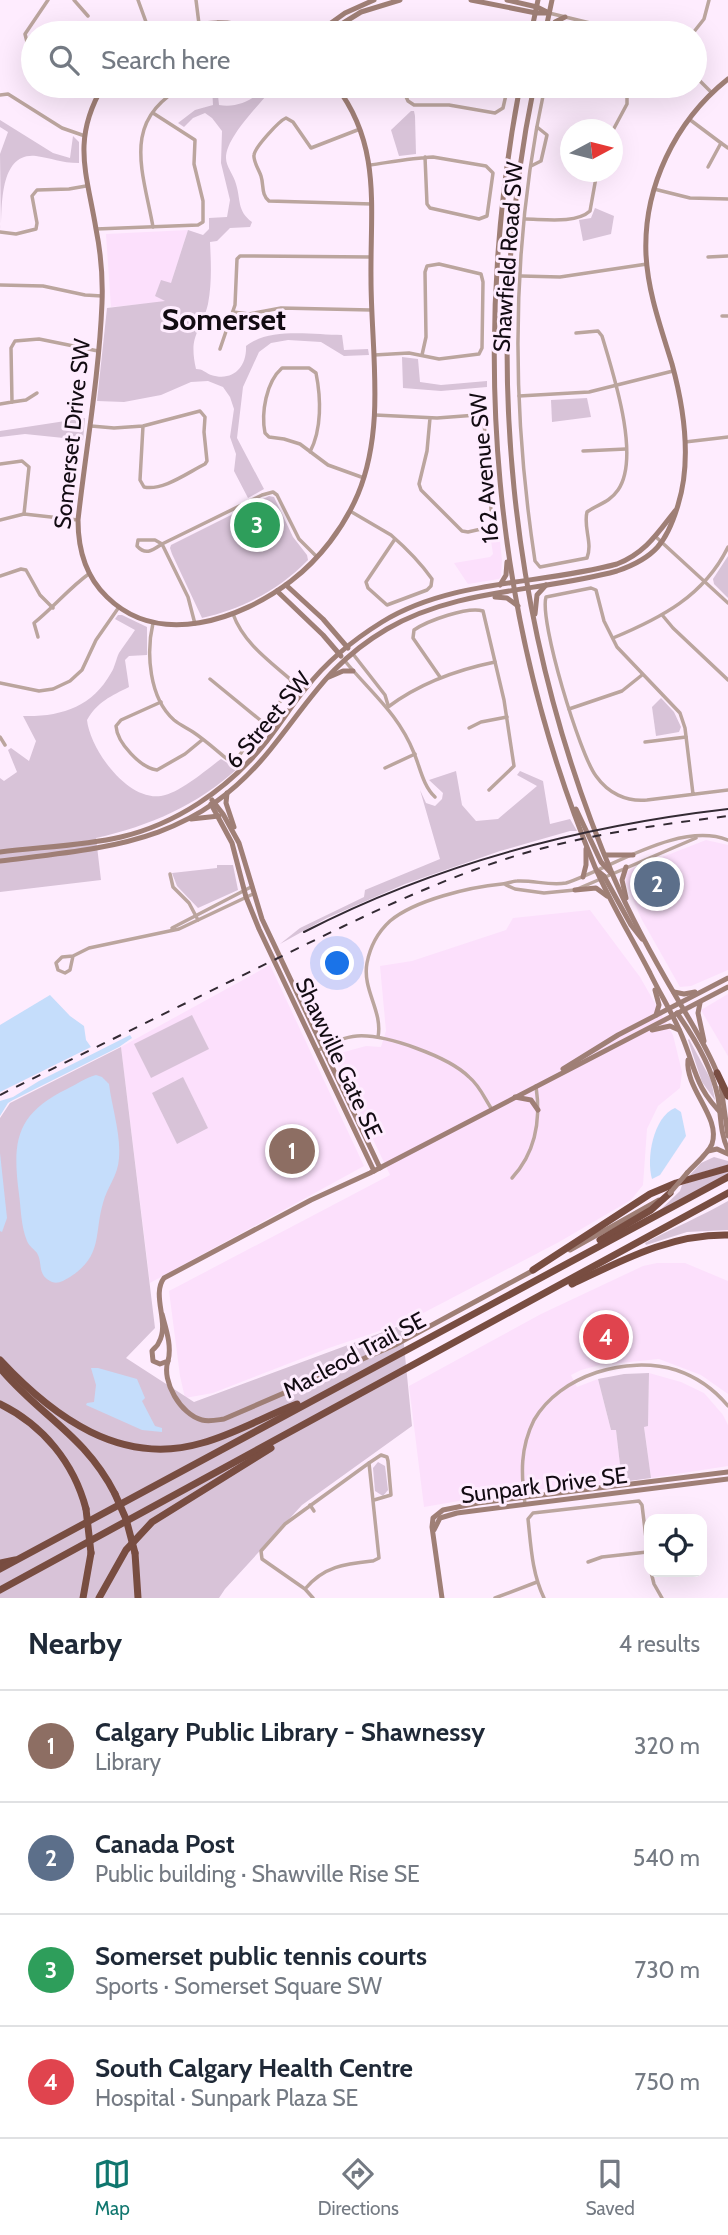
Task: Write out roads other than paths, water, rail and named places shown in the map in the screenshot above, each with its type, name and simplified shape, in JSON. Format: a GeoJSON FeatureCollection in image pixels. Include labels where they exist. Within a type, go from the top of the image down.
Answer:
{"type":"FeatureCollection","features":[{"type":"Feature","properties":{"kind":"highway"},"geometry":{"type":"LineString","coordinates":[[717,1073],[728,1096]]}},
{"type":"Feature","properties":{"kind":"highway"},"geometry":{"type":"LineString","coordinates":[[533,1270],[660,1189],[728,1168]]}},
{"type":"Feature","properties":{"kind":"highway","name":"Macleod Trail SE"},"geometry":{"type":"LineString","coordinates":[[0,1569],[728,1177]]}},
{"type":"Feature","properties":{"kind":"highway"},"geometry":{"type":"LineString","coordinates":[[531,1282],[651,1210],[670,1193]]}},
{"type":"Feature","properties":{"kind":"highway","name":"Macleod Trail SE"},"geometry":{"type":"LineString","coordinates":[[0,1592],[728,1193]]}},
{"type":"Feature","properties":{"kind":"highway"},"geometry":{"type":"LineString","coordinates":[[514,1310],[659,1245],[696,1237],[726,1235]]}},
{"type":"Feature","properties":{"kind":"highway"},"geometry":{"type":"LineString","coordinates":[[0,1360],[51,1407],[82,1430],[116,1443],[142,1448],[179,1448],[204,1443],[330,1390]]}},
{"type":"Feature","properties":{"kind":"highway"},"geometry":{"type":"LineString","coordinates":[[0,1368],[79,1442],[100,1468],[126,1518],[135,1553],[138,1598]]}},
{"type":"Feature","properties":{"kind":"highway"},"geometry":{"type":"LineString","coordinates":[[99,1598],[126,1550],[152,1522],[354,1398]]}},
{"type":"Feature","properties":{"kind":"highway"},"geometry":{"type":"LineString","coordinates":[[0,1404],[30,1423],[55,1447],[75,1478],[86,1509],[91,1553],[83,1598]]}},
{"type":"Feature","properties":{"kind":"highway"},"geometry":{"type":"LineString","coordinates":[[0,1563],[16,1560]]}},
{"type":"Feature","properties":{"kind":"street"},"geometry":{"type":"LineString","coordinates":[[34,21],[48,0]]}},
{"type":"Feature","properties":{"kind":"street"},"geometry":{"type":"LineString","coordinates":[[74,0],[88,16]]}},
{"type":"Feature","properties":{"kind":"street"},"geometry":{"type":"LineString","coordinates":[[138,0],[146,21]]}},
{"type":"Feature","properties":{"kind":"street"},"geometry":{"type":"LineString","coordinates":[[196,0],[199,21]]}},
{"type":"Feature","properties":{"kind":"street"},"geometry":{"type":"LineString","coordinates":[[334,21],[374,0]]}},
{"type":"Feature","properties":{"kind":"street"},"geometry":{"type":"LineString","coordinates":[[346,21],[361,12],[400,0]]}},
{"type":"Feature","properties":{"kind":"street"},"geometry":{"type":"LineString","coordinates":[[471,0],[537,7]]}},
{"type":"Feature","properties":{"kind":"street"},"geometry":{"type":"LineString","coordinates":[[507,0],[529,2],[549,13],[579,21]]}},
{"type":"Feature","properties":{"kind":"street"},"geometry":{"type":"LineString","coordinates":[[548,21],[552,0]]}},
{"type":"Feature","properties":{"kind":"street"},"geometry":{"type":"LineString","coordinates":[[702,21],[709,0]]}},
{"type":"Feature","properties":{"kind":"street"},"geometry":{"type":"LineString","coordinates":[[557,21],[565,17]]}},
{"type":"Feature","properties":{"kind":"street"},"geometry":{"type":"LineString","coordinates":[[662,543],[674,523],[684,480],[684,442],[679,395],[652,297],[647,264],[648,219],[654,189],[670,149],[689,118],[728,79]]}},
{"type":"Feature","properties":{"kind":"street"},"geometry":{"type":"LineString","coordinates":[[707,88],[712,93]]}},
{"type":"Feature","properties":{"kind":"street"},"geometry":{"type":"LineString","coordinates":[[0,95],[8,94],[62,128],[85,136]]}},
{"type":"Feature","properties":{"kind":"street","name":"Somerset Drive SW"},"geometry":{"type":"LineString","coordinates":[[96,98],[89,117],[83,156],[86,186],[96,229],[102,296],[78,520],[80,549],[90,573],[104,594],[119,607],[135,617],[153,623],[181,626],[232,614],[286,585],[317,557],[333,538],[350,511],[364,478],[375,415],[370,165],[360,129],[343,98]]}},
{"type":"Feature","properties":{"kind":"street"},"geometry":{"type":"LineString","coordinates":[[153,227],[139,158],[144,130],[153,113],[166,98]]}},
{"type":"Feature","properties":{"kind":"street"},"geometry":{"type":"LineString","coordinates":[[407,98],[414,105],[449,105],[495,113],[503,108],[505,98]]}},
{"type":"Feature","properties":{"kind":"street","name":"162 Avenue SW"},"geometry":{"type":"LineString","coordinates":[[518,98],[500,218],[493,331],[498,467],[513,583],[535,687],[586,846]]}},
{"type":"Feature","properties":{"kind":"street","name":"162 Avenue SW"},"geometry":{"type":"LineString","coordinates":[[532,98],[514,218],[507,334],[512,465],[534,627],[572,766],[607,866]]}},
{"type":"Feature","properties":{"kind":"street","name":"Shawfield Road SW"},"geometry":{"type":"LineString","coordinates":[[543,98],[525,219],[518,347],[526,502],[538,566],[587,558],[589,551],[586,515],[591,509],[602,506],[611,499],[621,486],[626,469],[623,416],[601,334],[595,331],[576,334]]}},
{"type":"Feature","properties":{"kind":"street"},"geometry":{"type":"LineString","coordinates":[[619,119],[627,104],[627,98]]}},
{"type":"Feature","properties":{"kind":"street"},"geometry":{"type":"LineString","coordinates":[[96,229],[198,225],[203,222],[203,201],[194,164],[195,140],[153,113]]}},
{"type":"Feature","properties":{"kind":"street"},"geometry":{"type":"LineString","coordinates":[[689,118],[728,148]]}},
{"type":"Feature","properties":{"kind":"street"},"geometry":{"type":"LineString","coordinates":[[360,129],[311,148],[293,122],[283,119],[254,158],[264,196],[269,201],[372,204]]}},
{"type":"Feature","properties":{"kind":"street"},"geometry":{"type":"LineString","coordinates":[[531,166],[541,161],[547,135],[537,127]]}},
{"type":"Feature","properties":{"kind":"street"},"geometry":{"type":"LineString","coordinates":[[708,167],[721,143]]}},
{"type":"Feature","properties":{"kind":"street"},"geometry":{"type":"LineString","coordinates":[[370,165],[425,157],[454,159],[491,168],[493,173],[487,216],[480,219],[430,208],[425,157]]}},
{"type":"Feature","properties":{"kind":"street"},"geometry":{"type":"LineString","coordinates":[[525,219],[560,219],[589,214],[595,182]]}},
{"type":"Feature","properties":{"kind":"street"},"geometry":{"type":"LineString","coordinates":[[0,232],[16,234],[36,229],[32,196],[37,190],[86,186]]}},
{"type":"Feature","properties":{"kind":"street"},"geometry":{"type":"LineString","coordinates":[[654,189],[690,198],[728,200]]}},
{"type":"Feature","properties":{"kind":"street"},"geometry":{"type":"LineString","coordinates":[[220,349],[233,312],[237,289],[237,259],[242,255],[371,257]]}},
{"type":"Feature","properties":{"kind":"street"},"geometry":{"type":"LineString","coordinates":[[708,257],[728,256]]}},
{"type":"Feature","properties":{"kind":"street"},"geometry":{"type":"LineString","coordinates":[[372,355],[409,353],[445,359],[475,356],[480,353],[484,282],[481,274],[439,264],[427,266],[426,337],[422,355]]}},
{"type":"Feature","properties":{"kind":"street"},"geometry":{"type":"LineString","coordinates":[[520,276],[561,276],[647,264]]}},
{"type":"Feature","properties":{"kind":"street"},"geometry":{"type":"LineString","coordinates":[[0,285],[43,286],[102,296]]}},
{"type":"Feature","properties":{"kind":"street"},"geometry":{"type":"LineString","coordinates":[[233,312],[249,314],[281,308],[371,310]]}},
{"type":"Feature","properties":{"kind":"street"},"geometry":{"type":"LineString","coordinates":[[722,316],[728,316]]}},
{"type":"Feature","properties":{"kind":"street"},"geometry":{"type":"LineString","coordinates":[[12,402],[12,348],[15,341],[39,339],[98,351]]}},
{"type":"Feature","properties":{"kind":"street"},"geometry":{"type":"LineString","coordinates":[[310,452],[316,437],[319,413],[316,373],[309,368],[282,368],[266,397],[264,431],[269,437],[294,442],[328,465],[364,478]]}},
{"type":"Feature","properties":{"kind":"street"},"geometry":{"type":"LineString","coordinates":[[519,396],[573,394],[673,371]]}},
{"type":"Feature","properties":{"kind":"street"},"geometry":{"type":"LineString","coordinates":[[0,404],[26,400],[37,393]]}},
{"type":"Feature","properties":{"kind":"street"},"geometry":{"type":"LineString","coordinates":[[89,426],[143,426],[196,410],[202,411],[205,417],[208,457],[206,463],[159,486],[144,487],[140,480],[143,426]]}},
{"type":"Feature","properties":{"kind":"street"},"geometry":{"type":"LineString","coordinates":[[375,415],[481,417],[484,422],[492,523],[488,528],[468,532],[460,529],[421,490],[419,484],[430,418]]}},
{"type":"Feature","properties":{"kind":"street"},"geometry":{"type":"LineString","coordinates":[[684,442],[728,437]]}},
{"type":"Feature","properties":{"kind":"street"},"geometry":{"type":"LineString","coordinates":[[583,451],[626,449]]}},
{"type":"Feature","properties":{"kind":"street"},"geometry":{"type":"LineString","coordinates":[[0,464],[22,461],[29,467],[24,514]]}},
{"type":"Feature","properties":{"kind":"street"},"geometry":{"type":"LineString","coordinates":[[195,624],[188,597],[162,544],[155,540],[140,540],[137,543],[145,552],[162,544],[273,492],[302,543],[317,557]]}},
{"type":"Feature","properties":{"kind":"street","name":"6 Street SW"},"geometry":{"type":"LineString","coordinates":[[0,852],[120,837],[172,818],[208,797],[254,757],[307,686],[347,646],[385,621],[423,603],[500,585],[617,564],[638,554],[656,537],[677,509]]}},
{"type":"Feature","properties":{"kind":"street"},"geometry":{"type":"LineString","coordinates":[[350,511],[371,521],[396,539],[422,566],[432,581],[427,590],[389,605],[368,588],[366,582],[396,539]]}},
{"type":"Feature","properties":{"kind":"street"},"geometry":{"type":"LineString","coordinates":[[0,520],[24,514],[78,520]]}},
{"type":"Feature","properties":{"kind":"street"},"geometry":{"type":"LineString","coordinates":[[656,537],[728,603]]}},
{"type":"Feature","properties":{"kind":"street","name":"6 Street SW"},"geometry":{"type":"LineString","coordinates":[[0,861],[115,846],[147,837],[187,819],[227,793],[268,753],[323,681],[352,653],[386,629],[419,614],[459,601],[625,569],[645,558],[662,543]]}},
{"type":"Feature","properties":{"kind":"street"},"geometry":{"type":"LineString","coordinates":[[500,585],[506,575],[508,547]]}},
{"type":"Feature","properties":{"kind":"street"},"geometry":{"type":"LineString","coordinates":[[612,638],[663,616],[684,601],[705,582],[728,547]]}},
{"type":"Feature","properties":{"kind":"street"},"geometry":{"type":"LineString","coordinates":[[0,576],[26,570],[40,596],[53,608]]}},
{"type":"Feature","properties":{"kind":"street"},"geometry":{"type":"LineString","coordinates":[[38,637],[34,623],[53,608],[71,587],[90,573]]}},
{"type":"Feature","properties":{"kind":"street"},"geometry":{"type":"LineString","coordinates":[[534,627],[537,595],[547,584]]}},
{"type":"Feature","properties":{"kind":"street"},"geometry":{"type":"LineString","coordinates":[[286,585],[347,646],[385,695],[388,707]]}},
{"type":"Feature","properties":{"kind":"street"},"geometry":{"type":"LineString","coordinates":[[693,794],[686,737],[680,713],[623,655],[604,621],[595,589],[549,595],[545,599],[544,610],[553,654],[569,709],[593,772],[612,792],[640,801],[728,790]]}},
{"type":"Feature","properties":{"kind":"street"},"geometry":{"type":"LineString","coordinates":[[277,591],[388,707],[405,732],[426,787],[435,797]]}},
{"type":"Feature","properties":{"kind":"street"},"geometry":{"type":"LineString","coordinates":[[489,596],[507,598],[518,606]]}},
{"type":"Feature","properties":{"kind":"street"},"geometry":{"type":"LineString","coordinates":[[0,683],[39,691],[53,689],[70,681],[82,670],[96,639],[119,607]]}},
{"type":"Feature","properties":{"kind":"street"},"geometry":{"type":"LineString","coordinates":[[440,677],[413,638],[412,632],[416,628],[458,613],[477,609],[484,613],[507,717],[514,768],[489,790]]}},
{"type":"Feature","properties":{"kind":"street"},"geometry":{"type":"LineString","coordinates":[[153,623],[151,662],[161,702],[174,720],[227,759],[235,760],[291,688],[291,682],[247,640],[232,614]]}},
{"type":"Feature","properties":{"kind":"street"},"geometry":{"type":"LineString","coordinates":[[663,616],[728,680]]}},
{"type":"Feature","properties":{"kind":"street"},"geometry":{"type":"LineString","coordinates":[[340,638],[364,634]]}},
{"type":"Feature","properties":{"kind":"street"},"geometry":{"type":"LineString","coordinates":[[388,707],[440,677],[495,662]]}},
{"type":"Feature","properties":{"kind":"street"},"geometry":{"type":"LineString","coordinates":[[323,681],[338,672],[353,671]]}},
{"type":"Feature","properties":{"kind":"street"},"geometry":{"type":"LineString","coordinates":[[569,709],[622,691],[642,675]]}},
{"type":"Feature","properties":{"kind":"street"},"geometry":{"type":"LineString","coordinates":[[210,680],[265,724]]}},
{"type":"Feature","properties":{"kind":"street"},"geometry":{"type":"LineString","coordinates":[[161,702],[121,720],[116,726],[124,743],[138,759],[153,770],[159,770],[202,740]]}},
{"type":"Feature","properties":{"kind":"street"},"geometry":{"type":"LineString","coordinates":[[469,728],[481,722],[507,717]]}},
{"type":"Feature","properties":{"kind":"street"},"geometry":{"type":"LineString","coordinates":[[0,737],[5,745]]}},
{"type":"Feature","properties":{"kind":"street"},"geometry":{"type":"LineString","coordinates":[[645,741],[686,737]]}},
{"type":"Feature","properties":{"kind":"street"},"geometry":{"type":"LineString","coordinates":[[385,768],[415,754]]}},
{"type":"Feature","properties":{"kind":"street"},"geometry":{"type":"LineString","coordinates":[[566,790],[680,1003],[679,1031],[688,1056],[702,1091],[724,1116]]}},
{"type":"Feature","properties":{"kind":"street"},"geometry":{"type":"LineString","coordinates":[[227,793],[226,803],[239,843],[248,892]]}},
{"type":"Feature","properties":{"kind":"street"},"geometry":{"type":"LineString","coordinates":[[208,797],[239,843]]}},
{"type":"Feature","properties":{"kind":"street"},"geometry":{"type":"LineString","coordinates":[[213,803],[232,842],[248,892]]}},
{"type":"Feature","properties":{"kind":"street"},"geometry":{"type":"LineString","coordinates":[[187,819],[219,817]]}},
{"type":"Feature","properties":{"kind":"street"},"geometry":{"type":"LineString","coordinates":[[575,890],[700,836]]}},
{"type":"Feature","properties":{"kind":"street"},"geometry":{"type":"LineString","coordinates":[[378,1037],[379,1019],[369,994],[366,970],[371,950],[383,929],[399,915],[475,886],[516,881],[556,885],[583,877],[682,837],[716,836],[728,840]]}},
{"type":"Feature","properties":{"kind":"street"},"geometry":{"type":"LineString","coordinates":[[586,846],[597,871],[631,925],[645,941]]}},
{"type":"Feature","properties":{"kind":"street"},"geometry":{"type":"LineString","coordinates":[[583,877],[586,846]]}},
{"type":"Feature","properties":{"kind":"street"},"geometry":{"type":"LineString","coordinates":[[605,855],[633,855]]}},
{"type":"Feature","properties":{"kind":"street"},"geometry":{"type":"LineString","coordinates":[[626,867],[622,880],[627,905]]}},
{"type":"Feature","properties":{"kind":"street"},"geometry":{"type":"LineString","coordinates":[[170,874],[173,887],[189,902],[198,920]]}},
{"type":"Feature","properties":{"kind":"street"},"geometry":{"type":"LineString","coordinates":[[602,877],[609,898],[668,1009],[678,1014],[706,1051],[717,1073],[723,1094],[723,1136],[728,1152]]}},
{"type":"Feature","properties":{"kind":"street"},"geometry":{"type":"LineString","coordinates":[[504,884],[515,889],[544,893],[598,888],[609,898]]}},
{"type":"Feature","properties":{"kind":"street"},"geometry":{"type":"LineString","coordinates":[[73,956],[70,970],[65,973],[58,970],[56,965],[60,958],[73,956],[89,947],[171,929],[248,892]]}},
{"type":"Feature","properties":{"kind":"street"},"geometry":{"type":"LineString","coordinates":[[171,929],[179,929],[198,920],[248,892]]}},
{"type":"Feature","properties":{"kind":"street","name":"Shawville Gate SE"},"geometry":{"type":"LineString","coordinates":[[248,892],[319,1050],[377,1170]]}},
{"type":"Feature","properties":{"kind":"street"},"geometry":{"type":"LineString","coordinates":[[648,971],[659,1005],[656,1015]]}},
{"type":"Feature","properties":{"kind":"street"},"geometry":{"type":"LineString","coordinates":[[552,1077],[582,1055],[728,978]]}},
{"type":"Feature","properties":{"kind":"street"},"geometry":{"type":"LineString","coordinates":[[168,1360],[160,1364],[153,1361],[152,1357],[152,1351],[160,1341],[160,1283],[164,1278],[311,1200],[377,1170],[512,1097],[642,1033],[728,986]]}},
{"type":"Feature","properties":{"kind":"street"},"geometry":{"type":"LineString","coordinates":[[673,992],[701,992]]}},
{"type":"Feature","properties":{"kind":"street"},"geometry":{"type":"LineString","coordinates":[[701,1002],[698,1012],[706,1051]]}},
{"type":"Feature","properties":{"kind":"street"},"geometry":{"type":"LineString","coordinates":[[678,1014],[711,1075],[728,1136]]}},
{"type":"Feature","properties":{"kind":"street"},"geometry":{"type":"LineString","coordinates":[[642,1033],[667,1026],[679,1031]]}},
{"type":"Feature","properties":{"kind":"street"},"geometry":{"type":"LineString","coordinates":[[319,1050],[351,1037],[378,1037],[403,1044],[458,1068],[473,1080],[491,1108]]}},
{"type":"Feature","properties":{"kind":"street"},"geometry":{"type":"LineString","coordinates":[[162,1314],[167,1332],[169,1356],[166,1370],[170,1385],[186,1411],[204,1421],[224,1419],[395,1345],[670,1193],[712,1141],[712,1125],[692,1082],[688,1056]]}},
{"type":"Feature","properties":{"kind":"street"},"geometry":{"type":"LineString","coordinates":[[512,1178],[532,1147],[538,1122],[536,1085]]}},
{"type":"Feature","properties":{"kind":"street"},"geometry":{"type":"LineString","coordinates":[[512,1097],[531,1100],[538,1110]]}},
{"type":"Feature","properties":{"kind":"street"},"geometry":{"type":"LineString","coordinates":[[705,1152],[717,1149],[728,1152]]}},
{"type":"Feature","properties":{"kind":"street"},"geometry":{"type":"LineString","coordinates":[[525,1501],[522,1467],[528,1434],[548,1401],[577,1380],[594,1373],[621,1368],[669,1368],[703,1383],[728,1405]]}},
{"type":"Feature","properties":{"kind":"street"},"geometry":{"type":"LineString","coordinates":[[313,1598],[260,1555],[275,1534],[310,1505],[381,1455],[387,1457],[388,1461],[391,1495],[373,1500]]}},
{"type":"Feature","properties":{"kind":"street"},"geometry":{"type":"LineString","coordinates":[[305,1590],[318,1575],[332,1567],[379,1558],[369,1463]]}},
{"type":"Feature","properties":{"kind":"street","name":"Sunpark Drive SE"},"geometry":{"type":"LineString","coordinates":[[442,1598],[434,1531],[440,1518],[525,1501],[728,1472]]}},
{"type":"Feature","properties":{"kind":"street","name":"Sunpark Drive SE"},"geometry":{"type":"LineString","coordinates":[[525,1501],[728,1479]]}},
{"type":"Feature","properties":{"kind":"street"},"geometry":{"type":"LineString","coordinates":[[544,1598],[537,1582],[528,1519],[533,1513],[639,1501],[644,1524]]}},
{"type":"Feature","properties":{"kind":"street"},"geometry":{"type":"LineString","coordinates":[[310,1505],[314,1511]]}},
{"type":"Feature","properties":{"kind":"street"},"geometry":{"type":"LineString","coordinates":[[588,1562],[602,1557],[644,1552]]}},
{"type":"Feature","properties":{"kind":"street"},"geometry":{"type":"LineString","coordinates":[[652,1577],[662,1598]]}},
{"type":"Feature","properties":{"kind":"street"},"geometry":{"type":"LineString","coordinates":[[495,1598],[537,1582]]}},
{"type":"Feature","properties":{"kind":"water"},"geometry":{"type":"Polygon","coordinates":[[[50,995],[84,1026],[86,1040],[91,1047],[0,1092],[0,1025],[50,995]]]}},
{"type":"Feature","properties":{"kind":"water"},"geometry":{"type":"Polygon","coordinates":[[[130,1035],[132,1038],[119,1047],[8,1103],[0,1116],[0,1101],[13,1097],[130,1035]]]}},
{"type":"Feature","properties":{"kind":"water"},"geometry":{"type":"Polygon","coordinates":[[[96,1075],[109,1084],[119,1140],[118,1164],[103,1203],[93,1253],[81,1269],[55,1283],[43,1275],[39,1257],[28,1243],[24,1230],[17,1175],[18,1144],[21,1131],[37,1108],[96,1075]]]}},
{"type":"Feature","properties":{"kind":"water"},"geometry":{"type":"Polygon","coordinates":[[[675,1108],[681,1112],[686,1136],[660,1175],[652,1179],[650,1161],[656,1129],[667,1113],[675,1108]]]}},
{"type":"Feature","properties":{"kind":"water"},"geometry":{"type":"Polygon","coordinates":[[[0,1153],[7,1218],[2,1232],[0,1231],[0,1153]]]}},
{"type":"Feature","properties":{"kind":"water"},"geometry":{"type":"Polygon","coordinates":[[[91,1368],[137,1379],[145,1398],[142,1401],[155,1426],[162,1428],[162,1432],[142,1430],[86,1405],[94,1402],[96,1385],[91,1368]]]}},
{"type":"Feature","properties":{"kind":"tram line"},"geometry":{"type":"LineString","coordinates":[[304,932],[405,886],[510,851],[618,826],[728,809]]}},
{"type":"Feature","properties":{"kind":"railway"},"geometry":{"type":"LineString","coordinates":[[0,1095],[394,903],[484,866],[594,836],[728,816]]}},
{"type":"Feature","properties":{"kind":"place","name":"Somerset public tennis courts"},"geometry":{"type":"Point","coordinates":[257,525]}},
{"type":"Feature","properties":{"kind":"place","name":"Canada Post"},"geometry":{"type":"Point","coordinates":[657,884]}},
{"type":"Feature","properties":{"kind":"place","name":"Calgary Public Library - Shawnessy"},"geometry":{"type":"Point","coordinates":[292,1151]}},
{"type":"Feature","properties":{"kind":"place","name":"South Calgary Health Centre"},"geometry":{"type":"Point","coordinates":[606,1337]}},
{"type":"Feature","properties":{"kind":"district","name":"Somerset"},"geometry":{"type":"Point","coordinates":[224,319]}}]}
